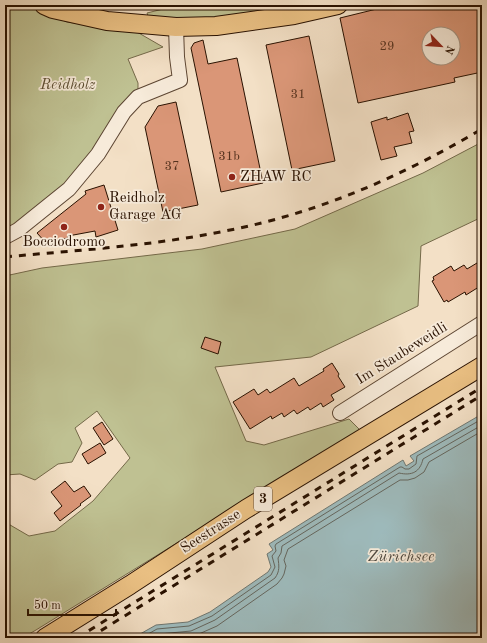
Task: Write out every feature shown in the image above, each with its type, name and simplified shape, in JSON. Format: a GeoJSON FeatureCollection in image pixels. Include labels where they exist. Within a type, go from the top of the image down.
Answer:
{"type":"FeatureCollection","features":[{"type":"Feature","properties":{"kind":"main road"},"geometry":{"type":"LineString","coordinates":[[44,5],[53,9],[107,21],[176,27],[216,26],[294,14],[338,5]]}},
{"type":"Feature","properties":{"kind":"main road","name":"Seestrasse"},"geometry":{"type":"LineString","coordinates":[[45,638],[130,585],[246,509],[482,366]]}},
{"type":"Feature","properties":{"kind":"street"},"geometry":{"type":"LineString","coordinates":[[5,236],[18,230],[69,189],[98,154],[124,112],[138,96],[180,80],[177,57],[176,27]]}},
{"type":"Feature","properties":{"kind":"street","name":"Im Staubeweidli"},"geometry":{"type":"LineString","coordinates":[[340,412],[482,324]]}},
{"type":"Feature","properties":{"kind":"green space","name":"Reidholz"},"geometry":{"type":"Polygon","coordinates":[[[5,5],[27,5],[67,22],[137,32],[163,47],[128,59],[138,83],[138,97],[69,189],[5,232],[5,5]]]}},
{"type":"Feature","properties":{"kind":"green space"},"geometry":{"type":"Polygon","coordinates":[[[175,5],[285,5],[285,7],[215,18],[161,18],[148,16],[147,13],[175,5]]]}},
{"type":"Feature","properties":{"kind":"green space"},"geometry":{"type":"Polygon","coordinates":[[[482,142],[482,217],[421,246],[418,306],[311,357],[215,367],[246,441],[264,445],[349,419],[360,430],[36,630],[22,638],[5,638],[5,522],[29,536],[55,531],[93,501],[130,458],[97,411],[75,428],[82,443],[72,462],[58,464],[35,480],[20,474],[5,475],[5,276],[42,268],[202,249],[295,229],[423,173],[482,142]]]}},
{"type":"Feature","properties":{"kind":"water","name":"Zürichsee"},"geometry":{"type":"Polygon","coordinates":[[[482,414],[482,638],[133,638],[156,625],[188,622],[210,612],[268,572],[271,567],[267,554],[273,550],[269,544],[403,460],[406,466],[414,461],[410,456],[482,414]]]}},
{"type":"Feature","properties":{"kind":"building"},"geometry":{"type":"Polygon","coordinates":[[[393,5],[482,5],[482,72],[454,78],[455,82],[358,103],[340,18],[393,5]]]}},
{"type":"Feature","properties":{"kind":"building"},"geometry":{"type":"Polygon","coordinates":[[[309,36],[335,161],[292,170],[266,45],[309,36]]]}},
{"type":"Feature","properties":{"kind":"building"},"geometry":{"type":"Polygon","coordinates":[[[203,40],[208,64],[237,58],[263,183],[221,192],[191,48],[194,43],[203,40]]]}},
{"type":"Feature","properties":{"kind":"building"},"geometry":{"type":"Polygon","coordinates":[[[176,102],[198,205],[163,212],[145,127],[158,106],[176,102]]]}},
{"type":"Feature","properties":{"kind":"building"},"geometry":{"type":"Polygon","coordinates":[[[408,113],[414,131],[409,132],[412,143],[394,147],[397,156],[381,160],[371,122],[387,117],[387,120],[408,113]]]}},
{"type":"Feature","properties":{"kind":"building"},"geometry":{"type":"Polygon","coordinates":[[[104,185],[118,230],[96,237],[95,231],[68,236],[68,238],[53,241],[51,240],[46,243],[37,233],[86,194],[85,191],[104,185]]]}},
{"type":"Feature","properties":{"kind":"building"},"geometry":{"type":"Polygon","coordinates":[[[482,260],[482,285],[466,295],[465,292],[448,302],[447,300],[444,302],[432,281],[434,280],[433,277],[451,266],[454,271],[464,265],[467,269],[482,260]]]}},
{"type":"Feature","properties":{"kind":"building"},"geometry":{"type":"Polygon","coordinates":[[[205,337],[221,342],[218,354],[201,348],[205,337]]]}},
{"type":"Feature","properties":{"kind":"building"},"geometry":{"type":"Polygon","coordinates":[[[332,363],[345,387],[331,395],[334,400],[323,407],[321,403],[310,410],[308,407],[297,414],[294,410],[284,417],[282,413],[272,419],[271,416],[250,429],[233,402],[254,389],[258,395],[267,389],[270,393],[294,378],[299,386],[324,371],[323,369],[332,363]]]}},
{"type":"Feature","properties":{"kind":"building"},"geometry":{"type":"Polygon","coordinates":[[[102,422],[113,439],[104,445],[93,428],[102,422]]]}},
{"type":"Feature","properties":{"kind":"building"},"geometry":{"type":"Polygon","coordinates":[[[100,443],[106,453],[88,464],[82,454],[100,443]]]}},
{"type":"Feature","properties":{"kind":"building"},"geometry":{"type":"Polygon","coordinates":[[[65,481],[74,492],[84,486],[91,496],[60,521],[54,513],[62,506],[51,492],[65,481]]]}},
{"type":"Feature","properties":{"kind":"railway"},"geometry":{"type":"LineString","coordinates":[[5,257],[115,247],[170,240],[225,231],[260,223],[326,203],[389,178],[482,129]]}},
{"type":"Feature","properties":{"kind":"railway"},"geometry":{"type":"LineString","coordinates":[[77,638],[482,387]]}},
{"type":"Feature","properties":{"kind":"railway"},"geometry":{"type":"LineString","coordinates":[[89,638],[482,395]]}},
{"type":"Feature","properties":{"kind":"place","name":"ZHAW RC"},"geometry":{"type":"Point","coordinates":[232,177]}},
{"type":"Feature","properties":{"kind":"place","name":"Reidholz Garage AG"},"geometry":{"type":"Point","coordinates":[101,207]}},
{"type":"Feature","properties":{"kind":"place","name":"Bocciodromo"},"geometry":{"type":"Point","coordinates":[64,227]}}]}
